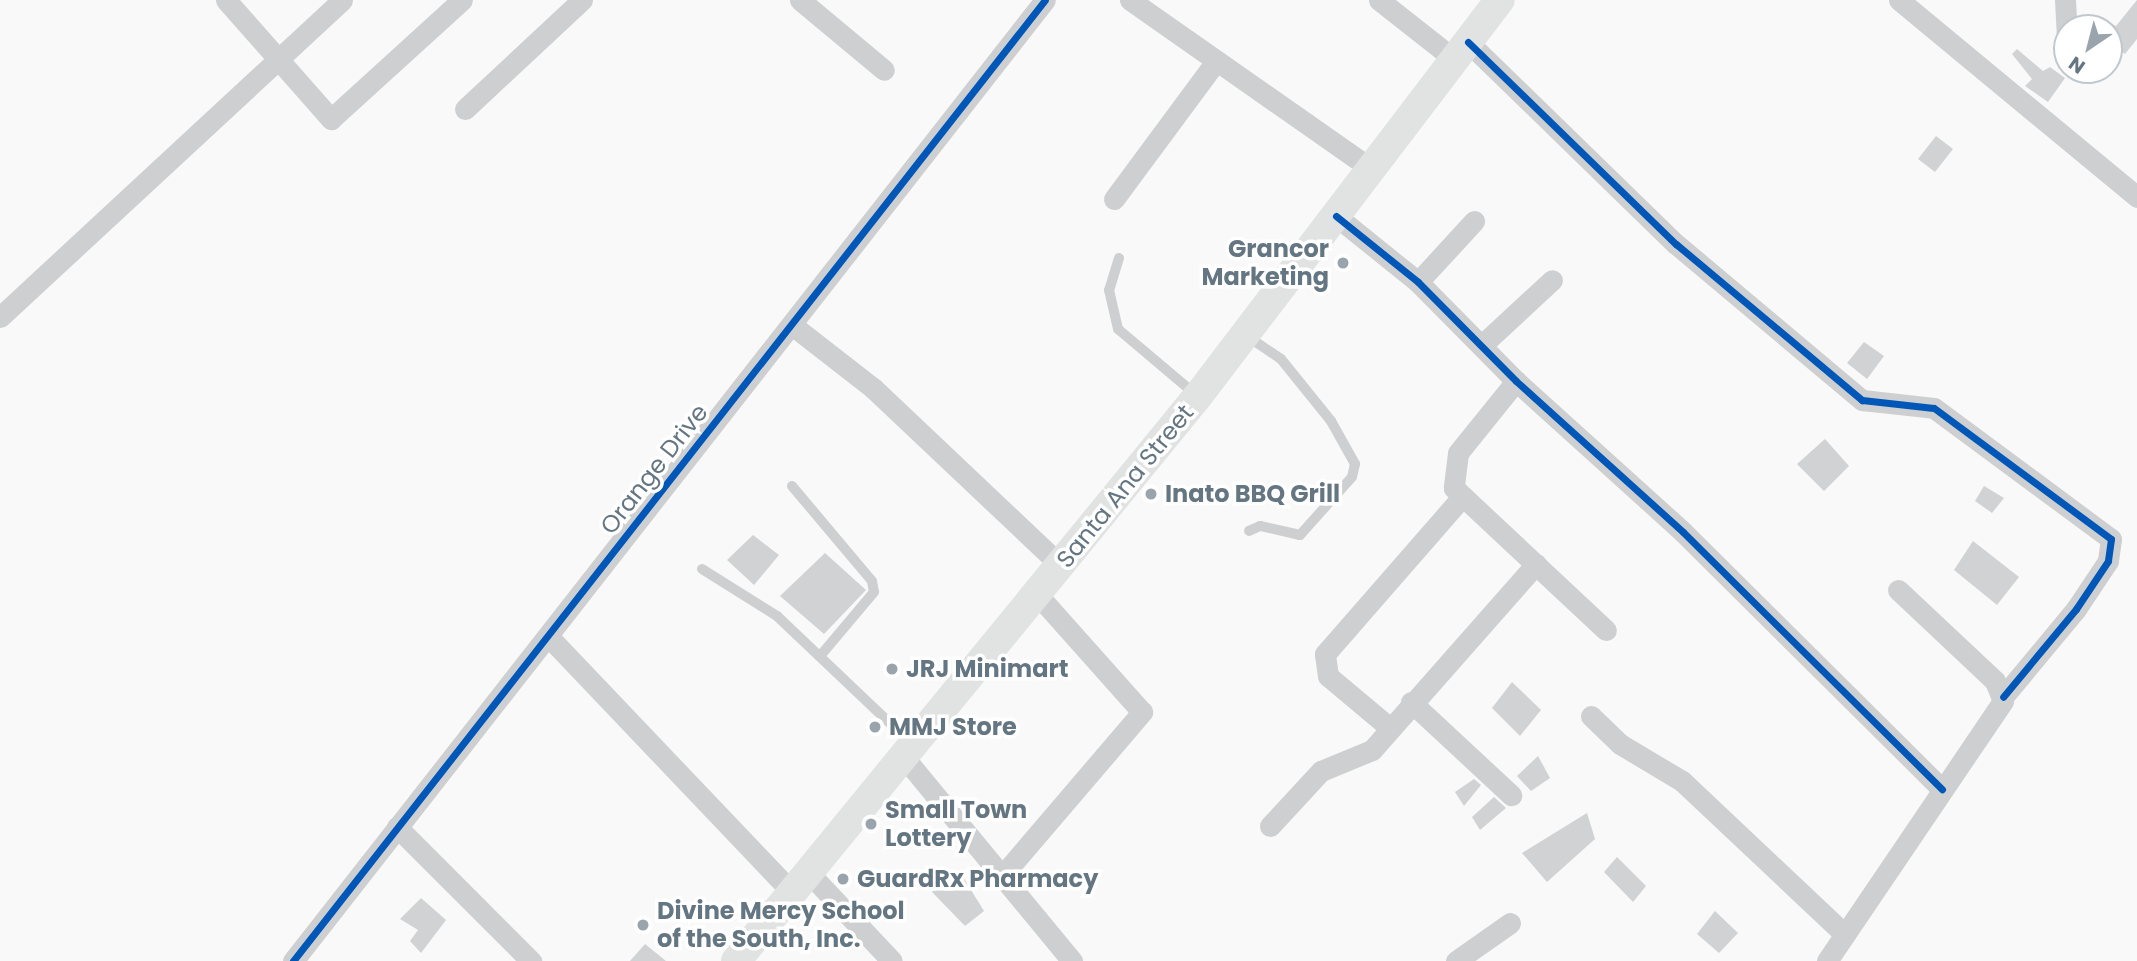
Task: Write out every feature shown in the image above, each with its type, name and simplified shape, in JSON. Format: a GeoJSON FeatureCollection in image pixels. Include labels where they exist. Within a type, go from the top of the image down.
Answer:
{"type":"FeatureCollection","features":[{"type":"Feature","properties":{"kind":"main road","name":"Santa Ana Street"},"geometry":{"type":"LineString","coordinates":[[736,961],[1198,396],[1500,0]]}},
{"type":"Feature","properties":{"kind":"street"},"geometry":{"type":"LineString","coordinates":[[226,0],[331,119],[462,0]]}},
{"type":"Feature","properties":{"kind":"street"},"geometry":{"type":"LineString","coordinates":[[0,317],[342,0]]}},
{"type":"Feature","properties":{"kind":"street"},"geometry":{"type":"LineString","coordinates":[[465,109],[582,0]]}},
{"type":"Feature","properties":{"kind":"street"},"geometry":{"type":"LineString","coordinates":[[800,0],[884,70]]}},
{"type":"Feature","properties":{"kind":"street","name":"Orange Drive"},"geometry":{"type":"LineString","coordinates":[[293,961],[1045,0]]}},
{"type":"Feature","properties":{"kind":"street"},"geometry":{"type":"LineString","coordinates":[[1130,0],[1371,169]]}},
{"type":"Feature","properties":{"kind":"street"},"geometry":{"type":"LineString","coordinates":[[1379,0],[1461,51],[1675,244],[1863,400],[1934,408],[2111,539],[2108,561],[2076,609],[2003,697],[1842,932],[1827,961]]}},
{"type":"Feature","properties":{"kind":"street"},"geometry":{"type":"LineString","coordinates":[[1899,0],[2137,197]]}},
{"type":"Feature","properties":{"kind":"street"},"geometry":{"type":"LineString","coordinates":[[1114,199],[1216,61]]}},
{"type":"Feature","properties":{"kind":"street"},"geometry":{"type":"LineString","coordinates":[[1336,216],[1418,282],[1483,344],[1516,381],[1683,532],[1942,789]]}},
{"type":"Feature","properties":{"kind":"street"},"geometry":{"type":"LineString","coordinates":[[1418,282],[1474,221]]}},
{"type":"Feature","properties":{"kind":"street"},"geometry":{"type":"LineString","coordinates":[[1483,344],[1552,280]]}},
{"type":"Feature","properties":{"kind":"street"},"geometry":{"type":"LineString","coordinates":[[792,325],[873,388],[1061,566]]}},
{"type":"Feature","properties":{"kind":"street"},"geometry":{"type":"LineString","coordinates":[[1516,381],[1458,453],[1452,476],[1461,497],[1606,630]]}},
{"type":"Feature","properties":{"kind":"street"},"geometry":{"type":"LineString","coordinates":[[1390,728],[1328,676],[1325,654],[1461,497]]}},
{"type":"Feature","properties":{"kind":"street"},"geometry":{"type":"LineString","coordinates":[[1270,826],[1321,771],[1367,755],[1535,564]]}},
{"type":"Feature","properties":{"kind":"street"},"geometry":{"type":"LineString","coordinates":[[1898,590],[1995,681],[2003,697]]}},
{"type":"Feature","properties":{"kind":"street"},"geometry":{"type":"LineString","coordinates":[[1002,876],[1142,712],[1037,594]]}},
{"type":"Feature","properties":{"kind":"street"},"geometry":{"type":"LineString","coordinates":[[548,636],[800,882],[892,961]]}},
{"type":"Feature","properties":{"kind":"street"},"geometry":{"type":"LineString","coordinates":[[1411,702],[1511,796]]}},
{"type":"Feature","properties":{"kind":"street"},"geometry":{"type":"LineString","coordinates":[[1591,716],[1620,744],[1682,781],[1842,932]]}},
{"type":"Feature","properties":{"kind":"street"},"geometry":{"type":"LineString","coordinates":[[908,750],[1002,876],[1072,961]]}},
{"type":"Feature","properties":{"kind":"street"},"geometry":{"type":"LineString","coordinates":[[397,827],[531,961]]}},
{"type":"Feature","properties":{"kind":"street"},"geometry":{"type":"LineString","coordinates":[[1456,961],[1510,923]]}},
{"type":"Feature","properties":{"kind":"lane"},"geometry":{"type":"LineString","coordinates":[[1119,258],[1109,290],[1118,329],[1198,396]]}},
{"type":"Feature","properties":{"kind":"lane"},"geometry":{"type":"LineString","coordinates":[[1244,334],[1281,359],[1331,421],[1355,464],[1352,477],[1300,535],[1260,526],[1249,531]]}},
{"type":"Feature","properties":{"kind":"lane"},"geometry":{"type":"LineString","coordinates":[[792,486],[872,581],[874,592],[821,655]]}},
{"type":"Feature","properties":{"kind":"lane"},"geometry":{"type":"LineString","coordinates":[[702,569],[777,616],[821,655],[908,750]]}},
{"type":"Feature","properties":{"kind":"building"},"geometry":{"type":"Polygon","coordinates":[[[2137,0],[2137,39],[2125,54],[2123,53],[2123,17],[2137,0]]]}},
{"type":"Feature","properties":{"kind":"building"},"geometry":{"type":"Polygon","coordinates":[[[2017,49],[2043,71],[2050,67],[2053,69],[2053,84],[2061,84],[2048,102],[2025,86],[2032,79],[2012,54],[2017,49]]]}},
{"type":"Feature","properties":{"kind":"building"},"geometry":{"type":"Polygon","coordinates":[[[1936,136],[1953,149],[1935,172],[1918,159],[1936,136]]]}},
{"type":"Feature","properties":{"kind":"building"},"geometry":{"type":"Polygon","coordinates":[[[1864,342],[1884,356],[1867,379],[1847,363],[1864,342]]]}},
{"type":"Feature","properties":{"kind":"building"},"geometry":{"type":"Polygon","coordinates":[[[1825,439],[1849,466],[1824,491],[1797,464],[1825,439]]]}},
{"type":"Feature","properties":{"kind":"building"},"geometry":{"type":"Polygon","coordinates":[[[1984,486],[2004,498],[1992,513],[1975,501],[1984,486]]]}},
{"type":"Feature","properties":{"kind":"building"},"geometry":{"type":"Polygon","coordinates":[[[753,535],[779,555],[754,585],[727,560],[753,535]]]}},
{"type":"Feature","properties":{"kind":"building"},"geometry":{"type":"Polygon","coordinates":[[[1973,541],[2019,577],[1997,605],[1954,570],[1973,541]]]}},
{"type":"Feature","properties":{"kind":"building"},"geometry":{"type":"Polygon","coordinates":[[[825,553],[866,590],[824,634],[780,596],[825,553]]]}},
{"type":"Feature","properties":{"kind":"building"},"geometry":{"type":"Polygon","coordinates":[[[1512,682],[1541,710],[1520,736],[1492,708],[1512,682]]]}},
{"type":"Feature","properties":{"kind":"building"},"geometry":{"type":"Polygon","coordinates":[[[1538,756],[1550,778],[1531,791],[1517,776],[1538,756]]]}},
{"type":"Feature","properties":{"kind":"building"},"geometry":{"type":"Polygon","coordinates":[[[1474,779],[1481,785],[1464,806],[1455,792],[1474,779]]]}},
{"type":"Feature","properties":{"kind":"building"},"geometry":{"type":"Polygon","coordinates":[[[1494,797],[1506,808],[1480,830],[1472,817],[1494,797]]]}},
{"type":"Feature","properties":{"kind":"building"},"geometry":{"type":"Polygon","coordinates":[[[1587,813],[1595,839],[1547,882],[1522,853],[1587,813]]]}},
{"type":"Feature","properties":{"kind":"building"},"geometry":{"type":"Polygon","coordinates":[[[1617,857],[1646,886],[1633,902],[1604,872],[1617,857]]]}},
{"type":"Feature","properties":{"kind":"building"},"geometry":{"type":"Polygon","coordinates":[[[958,869],[984,911],[965,926],[932,892],[958,869]]]}},
{"type":"Feature","properties":{"kind":"building"},"geometry":{"type":"Polygon","coordinates":[[[421,898],[446,920],[421,953],[410,941],[418,930],[400,919],[421,898]]]}},
{"type":"Feature","properties":{"kind":"building"},"geometry":{"type":"Polygon","coordinates":[[[1715,911],[1738,933],[1719,953],[1697,934],[1715,911]]]}},
{"type":"Feature","properties":{"kind":"building"},"geometry":{"type":"Polygon","coordinates":[[[645,944],[666,961],[630,961],[645,944]]]}},
{"type":"Feature","properties":{"kind":"cycle path"},"geometry":{"type":"LineString","coordinates":[[293,961],[1045,0]]}},
{"type":"Feature","properties":{"kind":"cycle path"},"geometry":{"type":"LineString","coordinates":[[1468,42],[1676,244],[1862,400],[1934,408],[2111,539],[2108,561],[2076,609],[2003,697]]}},
{"type":"Feature","properties":{"kind":"cycle path"},"geometry":{"type":"LineString","coordinates":[[1336,216],[1418,282],[1516,381],[1683,532],[1942,789]]}},
{"type":"Feature","properties":{"kind":"place","name":"Grancor Marketing"},"geometry":{"type":"Point","coordinates":[1343,263]}},
{"type":"Feature","properties":{"kind":"place","name":"Inato BBQ Grill"},"geometry":{"type":"Point","coordinates":[1151,494]}},
{"type":"Feature","properties":{"kind":"place","name":"JRJ Minimart"},"geometry":{"type":"Point","coordinates":[892,669]}},
{"type":"Feature","properties":{"kind":"place","name":"MMJ Store"},"geometry":{"type":"Point","coordinates":[875,727]}},
{"type":"Feature","properties":{"kind":"place","name":"Small Town Lottery"},"geometry":{"type":"Point","coordinates":[871,824]}},
{"type":"Feature","properties":{"kind":"place","name":"GuardRx Pharmacy"},"geometry":{"type":"Point","coordinates":[843,879]}},
{"type":"Feature","properties":{"kind":"place","name":"Divine Mercy School of the South, Inc."},"geometry":{"type":"Point","coordinates":[643,925]}}]}
